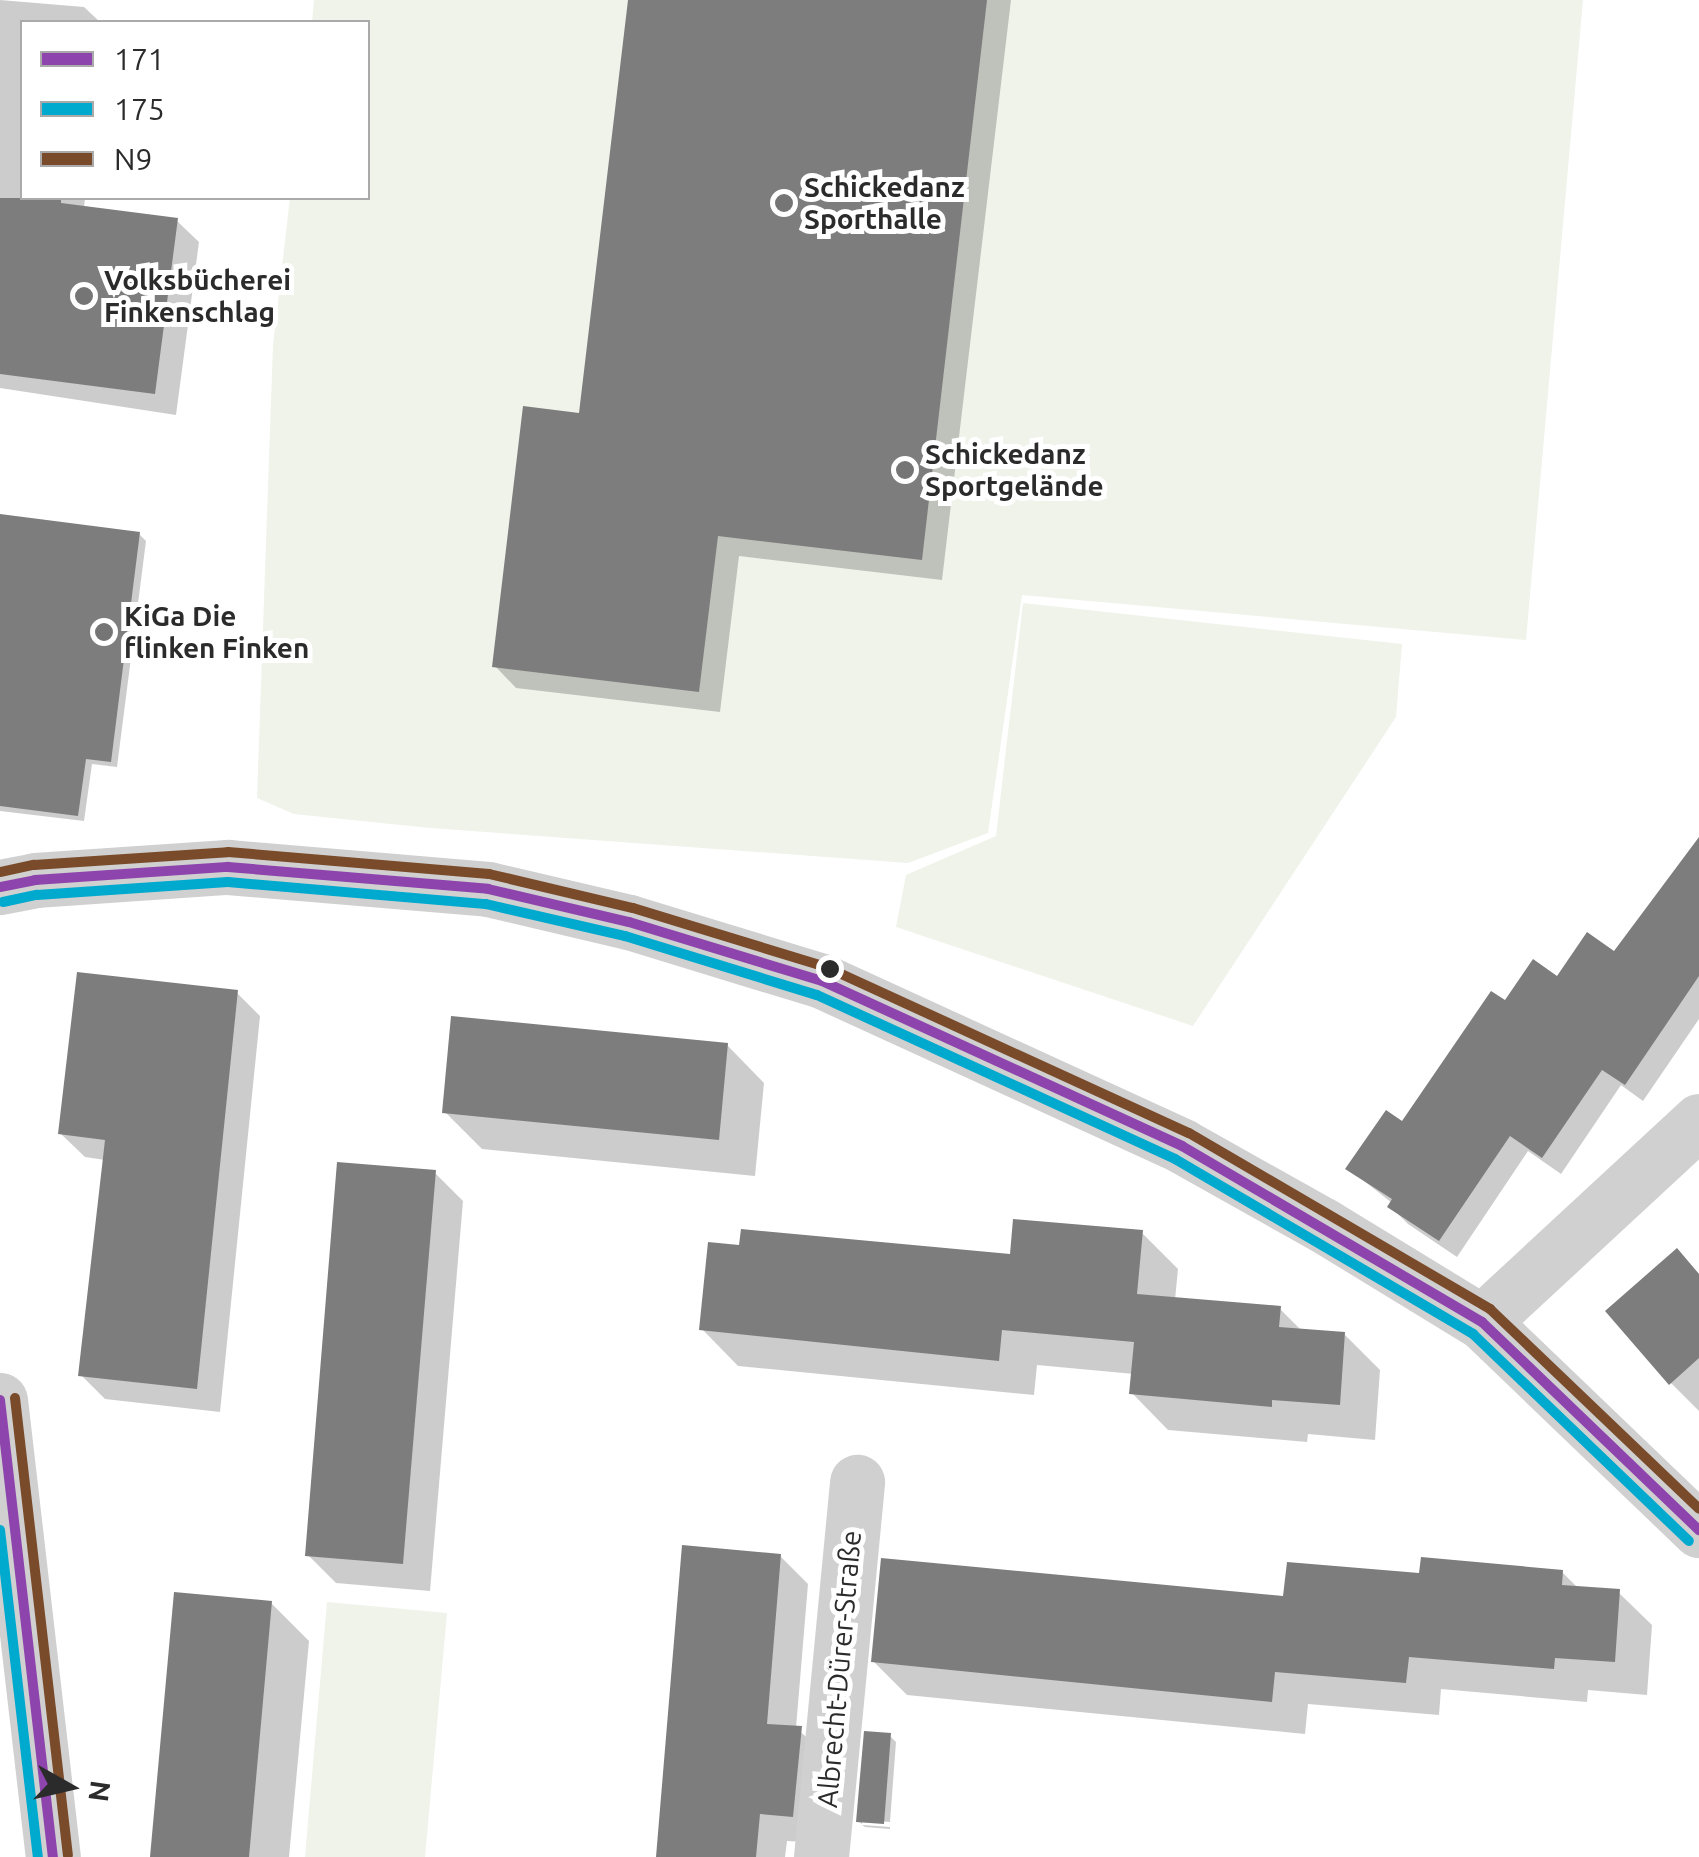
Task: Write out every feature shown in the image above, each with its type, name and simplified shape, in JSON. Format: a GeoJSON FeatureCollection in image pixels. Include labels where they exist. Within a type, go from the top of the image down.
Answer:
{"type":"FeatureCollection","features":[{"type":"Feature","properties":{"kind":"street"},"geometry":{"type":"LineString","coordinates":[[0,887],[35,880],[228,867],[488,889],[629,922],[822,981],[1182,1146],[1323,1225],[1482,1322],[1699,1530]]}},
{"type":"Feature","properties":{"kind":"street"},"geometry":{"type":"LineString","coordinates":[[1482,1322],[1699,1121]]}},
{"type":"Feature","properties":{"kind":"street"},"geometry":{"type":"LineString","coordinates":[[0,1400],[53,1857]]}},
{"type":"Feature","properties":{"kind":"street","name":"Albrecht-Dürer-Straße"},"geometry":{"type":"LineString","coordinates":[[821,1857],[857,1482]]}},
{"type":"Feature","properties":{"kind":"shaded area","name":"Schickedanz Sportgelände"},"geometry":{"type":"Polygon","coordinates":[[[314,0],[1583,0],[1526,640],[1022,595],[988,833],[908,863],[430,828],[294,814],[257,798],[273,345],[290,200],[370,200],[370,20],[312,20],[314,0]]]}},
{"type":"Feature","properties":{"kind":"shaded area"},"geometry":{"type":"Polygon","coordinates":[[[1023,603],[1402,644],[1396,717],[1193,1026],[896,927],[906,875],[996,836],[1023,603]]]}},
{"type":"Feature","properties":{"kind":"shaded area"},"geometry":{"type":"Polygon","coordinates":[[[327,1602],[447,1613],[425,1857],[305,1857],[327,1602]]]}},
{"type":"Feature","properties":{"kind":"building","name":"Schickedanz Sporthalle"},"geometry":{"type":"Polygon","coordinates":[[[628,0],[987,0],[922,560],[718,536],[699,692],[492,667],[523,406],[579,413],[628,0]]]}},
{"type":"Feature","properties":{"kind":"building","name":"Volksbücherei Finkenschlag"},"geometry":{"type":"Polygon","coordinates":[[[0,198],[61,200],[178,218],[155,394],[0,374],[0,198]]]}},
{"type":"Feature","properties":{"kind":"building"},"geometry":{"type":"Polygon","coordinates":[[[0,514],[140,532],[111,762],[86,759],[78,816],[0,806],[0,514]]]}},
{"type":"Feature","properties":{"kind":"building"},"geometry":{"type":"Polygon","coordinates":[[[1699,837],[1699,976],[1625,1085],[1602,1070],[1542,1158],[1510,1136],[1439,1241],[1387,1207],[1392,1199],[1345,1169],[1386,1110],[1402,1121],[1491,991],[1505,1000],[1533,959],[1557,976],[1587,932],[1614,951],[1699,837]]]}},
{"type":"Feature","properties":{"kind":"building"},"geometry":{"type":"Polygon","coordinates":[[[77,972],[238,990],[197,1389],[78,1376],[105,1140],[58,1134],[77,972]]]}},
{"type":"Feature","properties":{"kind":"building"},"geometry":{"type":"Polygon","coordinates":[[[451,1016],[728,1043],[719,1140],[442,1113],[451,1016]]]}},
{"type":"Feature","properties":{"kind":"building"},"geometry":{"type":"Polygon","coordinates":[[[337,1162],[436,1170],[403,1564],[305,1556],[337,1162]]]}},
{"type":"Feature","properties":{"kind":"building"},"geometry":{"type":"Polygon","coordinates":[[[1013,1219],[1143,1230],[1137,1294],[1281,1306],[1279,1327],[1345,1332],[1340,1405],[1272,1400],[1272,1407],[1129,1394],[1134,1342],[1002,1330],[999,1361],[699,1330],[708,1242],[739,1245],[741,1229],[1010,1254],[1013,1219]]]}},
{"type":"Feature","properties":{"kind":"building"},"geometry":{"type":"Polygon","coordinates":[[[1677,1248],[1699,1274],[1699,1358],[1669,1385],[1605,1311],[1677,1248]]]}},
{"type":"Feature","properties":{"kind":"building"},"geometry":{"type":"Polygon","coordinates":[[[682,1545],[781,1554],[767,1724],[802,1726],[793,1817],[760,1814],[756,1857],[656,1857],[682,1545]]]}},
{"type":"Feature","properties":{"kind":"building"},"geometry":{"type":"Polygon","coordinates":[[[1421,1557],[1563,1570],[1562,1585],[1620,1589],[1615,1662],[1555,1658],[1554,1669],[1409,1657],[1406,1683],[1275,1672],[1272,1702],[871,1662],[881,1558],[1283,1596],[1287,1562],[1419,1573],[1421,1557]]]}},
{"type":"Feature","properties":{"kind":"building"},"geometry":{"type":"Polygon","coordinates":[[[174,1592],[272,1601],[249,1857],[150,1857],[174,1592]]]}},
{"type":"Feature","properties":{"kind":"building"},"geometry":{"type":"Polygon","coordinates":[[[864,1731],[891,1733],[884,1824],[856,1822],[864,1731]]]}},
{"type":"Feature","properties":{"kind":"transit line","name":"N9"},"geometry":{"type":"LineString","coordinates":[[0,872],[34,865],[228,852],[489,874],[633,908],[826,967],[1189,1133],[1490,1309],[1699,1509]]}},
{"type":"Feature","properties":{"kind":"transit line","name":"171"},"geometry":{"type":"LineString","coordinates":[[0,887],[35,880],[228,867],[488,889],[629,922],[822,981],[1182,1146],[1482,1322],[1699,1530]]}},
{"type":"Feature","properties":{"kind":"transit line","name":"175"},"geometry":{"type":"LineString","coordinates":[[3,902],[37,895],[228,882],[486,904],[625,936],[817,995],[1175,1159],[1473,1334],[1689,1541]]}},
{"type":"Feature","properties":{"kind":"transit line","name":"N9"},"geometry":{"type":"LineString","coordinates":[[15,1398],[68,1855]]}},
{"type":"Feature","properties":{"kind":"transit line","name":"171"},"geometry":{"type":"LineString","coordinates":[[0,1400],[53,1857]]}},
{"type":"Feature","properties":{"kind":"transit line","name":"175"},"geometry":{"type":"LineString","coordinates":[[0,1530],[38,1857]]}},
{"type":"Feature","properties":{"kind":"place","name":"Schickedanz Sporthalle"},"geometry":{"type":"Point","coordinates":[784,203]}},
{"type":"Feature","properties":{"kind":"place","name":"Volksbücherei Finkenschlag"},"geometry":{"type":"Point","coordinates":[84,296]}},
{"type":"Feature","properties":{"kind":"place","name":"Schickedanz Sportgelände"},"geometry":{"type":"Point","coordinates":[905,470]}},
{"type":"Feature","properties":{"kind":"place","name":"KiGa Die flinken Finken"},"geometry":{"type":"Point","coordinates":[104,632]}}]}
